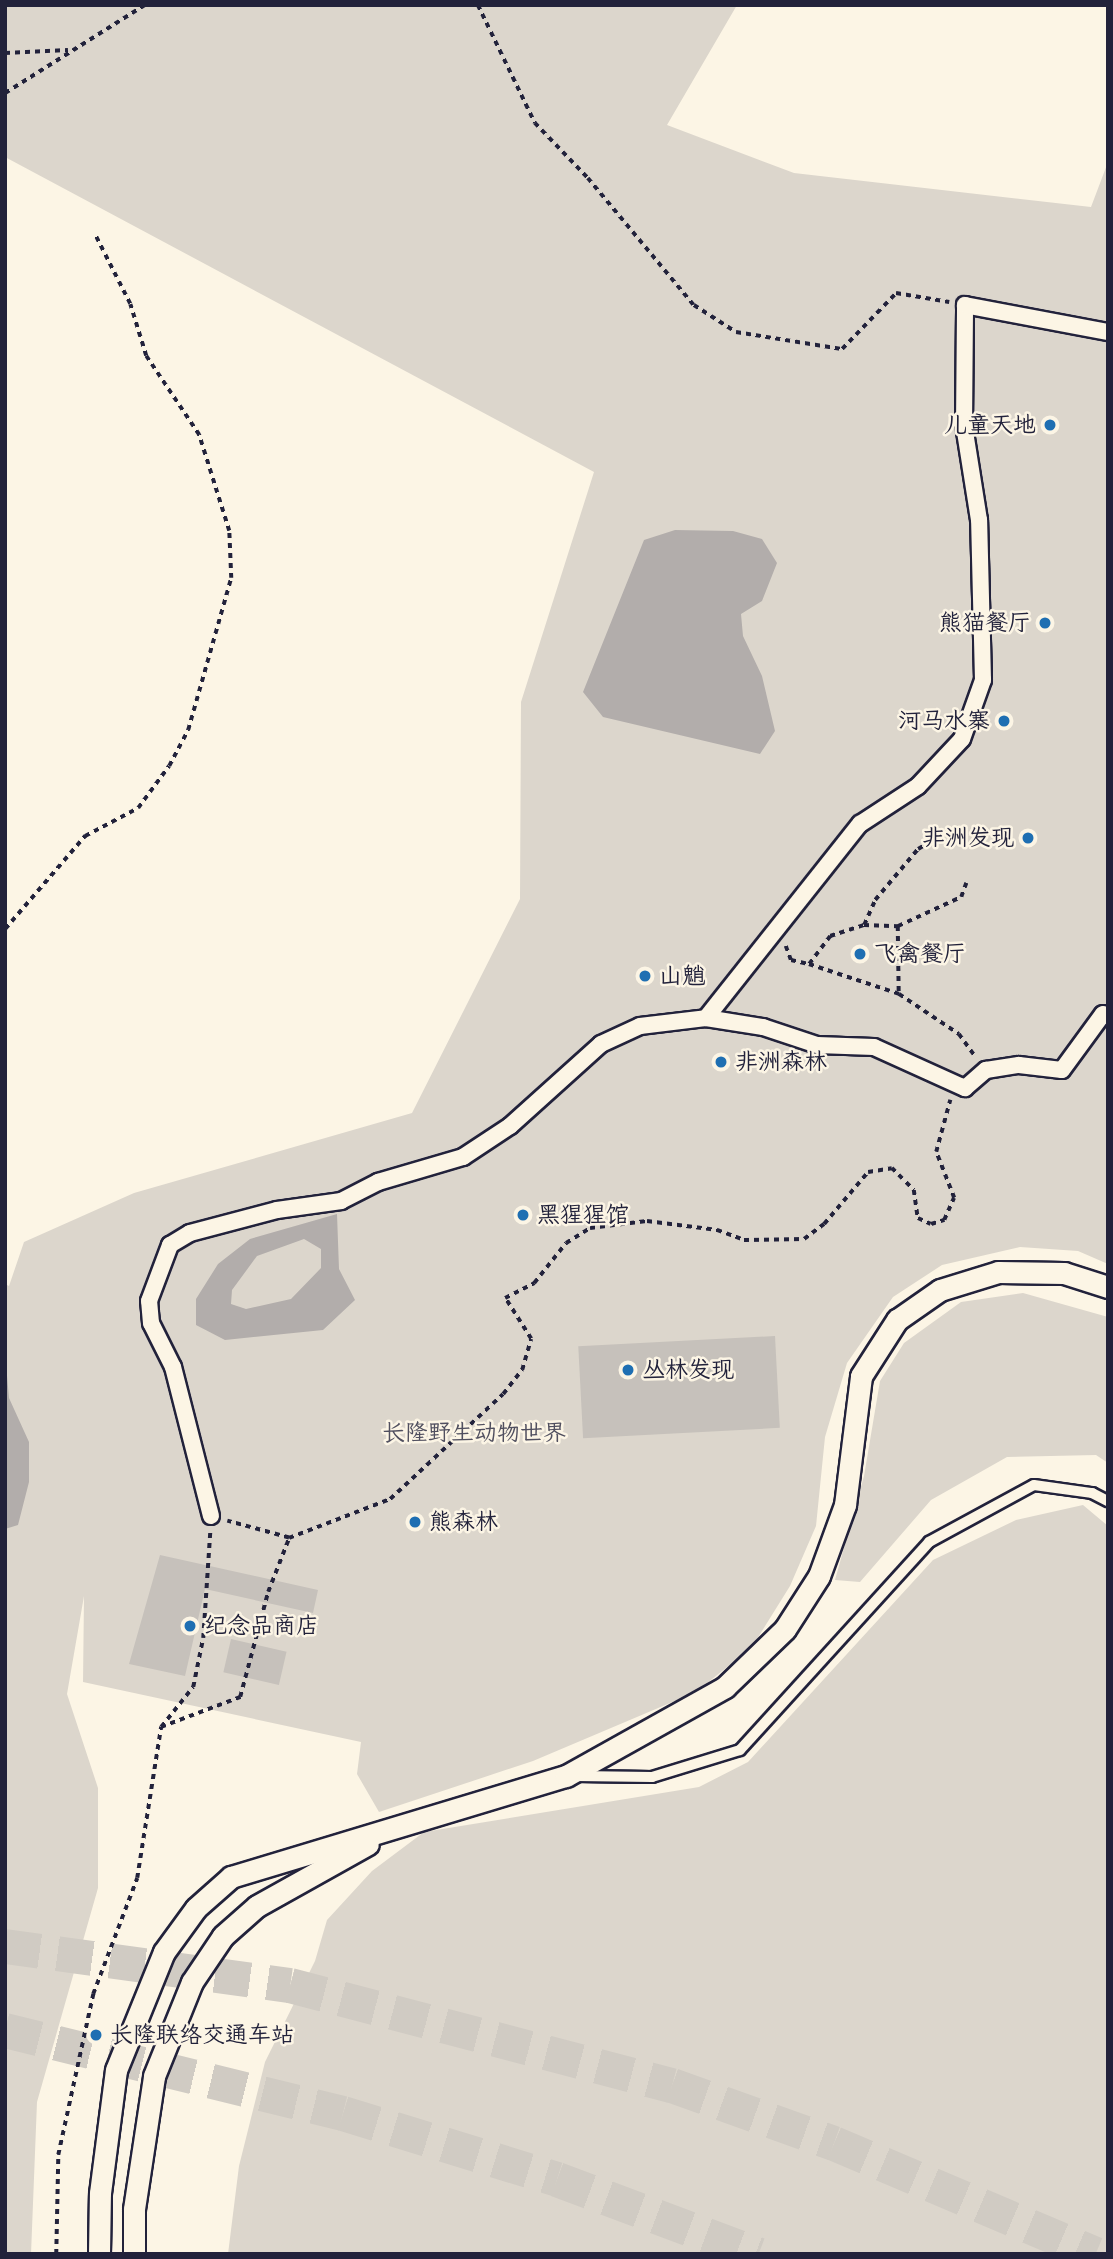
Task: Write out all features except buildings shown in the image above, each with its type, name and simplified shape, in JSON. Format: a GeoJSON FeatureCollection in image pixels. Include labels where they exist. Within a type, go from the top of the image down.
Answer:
{"type":"FeatureCollection","features":[{"type":"Feature","properties":{"kind":"street"},"geometry":{"type":"LineString","coordinates":[[706,1018],[860,824],[918,786],[962,739],[983,680],[979,520],[964,425],[965,305],[1108,332]]}},
{"type":"Feature","properties":{"kind":"street"},"geometry":{"type":"LineString","coordinates":[[211,1516],[173,1367],[151,1324],[155,1273],[170,1245],[190,1233],[277,1209],[341,1201],[377,1182],[463,1157],[510,1126],[601,1044],[640,1026],[706,1018],[763,1027],[817,1045],[874,1047],[965,1088],[986,1070],[1019,1065],[1062,1070],[1103,1014],[1108,1016]]}},
{"type":"Feature","properties":{"kind":"street"},"geometry":{"type":"LineString","coordinates":[[99,2254],[100,2193],[116,2070],[164,1952],[196,1908],[231,1877],[391,1831],[566,1776],[725,1688],[785,1629],[819,1576],[845,1505],[861,1376],[897,1320],[940,1290],[998,1272],[1064,1273],[1108,1287]]}},
{"type":"Feature","properties":{"kind":"street"},"geometry":{"type":"LineString","coordinates":[[134,2254],[134,2209],[154,2076],[192,1982],[223,1936],[257,1906],[391,1831]]}},
{"type":"Feature","properties":{"kind":"lane"},"geometry":{"type":"LineString","coordinates":[[566,1776],[652,1777],[740,1750],[929,1542],[1034,1485],[1092,1493],[1108,1501]]}},
{"type":"Feature","properties":{"kind":"path"},"geometry":{"type":"LineString","coordinates":[[5,93],[145,5]]}},
{"type":"Feature","properties":{"kind":"path"},"geometry":{"type":"LineString","coordinates":[[478,5],[535,123],[589,178],[694,305],[736,332],[842,349],[897,293],[965,305]]}},
{"type":"Feature","properties":{"kind":"path"},"geometry":{"type":"LineString","coordinates":[[5,52],[71,50]]}},
{"type":"Feature","properties":{"kind":"path"},"geometry":{"type":"LineString","coordinates":[[5,929],[85,836],[138,808],[169,766],[188,730],[231,578],[229,531],[199,435],[146,356],[130,304],[95,234]]}},
{"type":"Feature","properties":{"kind":"path"},"geometry":{"type":"LineString","coordinates":[[864,925],[875,900],[918,849],[938,837]]}},
{"type":"Feature","properties":{"kind":"path"},"geometry":{"type":"LineString","coordinates":[[809,964],[830,936],[864,925],[898,926],[961,897],[966,883]]}},
{"type":"Feature","properties":{"kind":"path"},"geometry":{"type":"LineString","coordinates":[[778,925],[791,960],[899,994],[959,1034],[986,1070]]}},
{"type":"Feature","properties":{"kind":"path"},"geometry":{"type":"LineString","coordinates":[[898,926],[899,994]]}},
{"type":"Feature","properties":{"kind":"path"},"geometry":{"type":"LineString","coordinates":[[56,2254],[58,2154],[93,1994],[137,1878],[161,1727],[193,1687],[203,1638],[211,1516],[289,1538],[390,1499],[503,1394],[522,1370],[531,1339],[505,1297],[534,1283],[566,1243],[590,1228],[647,1221],[717,1230],[744,1240],[804,1239],[824,1224],[868,1172],[892,1168],[914,1190],[918,1218],[931,1224],[944,1220],[954,1198],[936,1152],[938,1133],[950,1100],[965,1088]]}},
{"type":"Feature","properties":{"kind":"path"},"geometry":{"type":"LineString","coordinates":[[161,1727],[240,1697],[268,1592],[289,1538]]}},
{"type":"Feature","properties":{"kind":"green space","name":"长隆野生动物世界"},"geometry":{"type":"Polygon","coordinates":[[[7,5],[737,5],[667,125],[794,173],[1091,207],[1108,162],[1108,1264],[1078,1251],[1020,1247],[942,1265],[893,1297],[847,1363],[825,1437],[816,1526],[790,1586],[752,1647],[696,1692],[533,1761],[379,1812],[357,1774],[361,1742],[83,1682],[84,1596],[67,1694],[98,1788],[98,1888],[37,2102],[31,2254],[5,2254],[5,1284],[9,1286],[24,1242],[134,1193],[412,1113],[520,899],[521,702],[594,472],[5,157],[7,5]]]}},
{"type":"Feature","properties":{"kind":"green space"},"geometry":{"type":"Polygon","coordinates":[[[1023,1293],[1108,1317],[1108,1463],[1096,1455],[1007,1457],[931,1500],[860,1582],[835,1580],[864,1476],[880,1381],[904,1343],[961,1302],[1023,1293]]]}},
{"type":"Feature","properties":{"kind":"green space"},"geometry":{"type":"Polygon","coordinates":[[[1083,1505],[1108,1526],[1108,2254],[228,2254],[239,2166],[265,2062],[315,1961],[327,1920],[372,1871],[424,1832],[699,1787],[748,1762],[933,1560],[1016,1520],[1083,1505]]]}},
{"type":"Feature","properties":{"kind":"shaded area"},"geometry":{"type":"Polygon","coordinates":[[[675,530],[733,531],[762,539],[777,563],[762,601],[741,614],[743,636],[762,676],[775,731],[760,754],[603,717],[583,692],[644,540],[675,530]]]}},
{"type":"Feature","properties":{"kind":"shaded area"},"geometry":{"type":"Polygon","coordinates":[[[337,1214],[339,1269],[355,1300],[323,1330],[225,1340],[196,1325],[196,1299],[218,1264],[250,1239],[337,1214]],[[304,1239],[257,1256],[232,1290],[231,1304],[246,1309],[291,1299],[321,1268],[321,1249],[304,1239]]]}},
{"type":"Feature","properties":{"kind":"shaded area"},"geometry":{"type":"Polygon","coordinates":[[[5,1353],[9,1398],[29,1442],[29,1482],[18,1525],[5,1529],[5,1353]]]}},
{"type":"Feature","properties":{"kind":"tunnel"},"geometry":{"type":"LineString","coordinates":[[5,1946],[290,1985],[672,2085],[834,2143],[1095,2254]]}},
{"type":"Feature","properties":{"kind":"tunnel"},"geometry":{"type":"LineString","coordinates":[[5,2030],[343,2113],[557,2179],[758,2254]]}},
{"type":"Feature","properties":{"kind":"place","name":"儿童天地"},"geometry":{"type":"Point","coordinates":[1050,425]}},
{"type":"Feature","properties":{"kind":"place","name":"熊猫餐厅"},"geometry":{"type":"Point","coordinates":[1045,623]}},
{"type":"Feature","properties":{"kind":"place","name":"河马水寨"},"geometry":{"type":"Point","coordinates":[1004,721]}},
{"type":"Feature","properties":{"kind":"place","name":"非洲发现"},"geometry":{"type":"Point","coordinates":[1028,838]}},
{"type":"Feature","properties":{"kind":"place","name":"飞禽餐厅"},"geometry":{"type":"Point","coordinates":[860,954]}},
{"type":"Feature","properties":{"kind":"place","name":"山魈"},"geometry":{"type":"Point","coordinates":[645,976]}},
{"type":"Feature","properties":{"kind":"place","name":"非洲森林"},"geometry":{"type":"Point","coordinates":[721,1062]}},
{"type":"Feature","properties":{"kind":"place","name":"黑猩猩馆"},"geometry":{"type":"Point","coordinates":[523,1215]}},
{"type":"Feature","properties":{"kind":"place","name":"丛林发现"},"geometry":{"type":"Point","coordinates":[628,1370]}},
{"type":"Feature","properties":{"kind":"place","name":"熊森林"},"geometry":{"type":"Point","coordinates":[415,1522]}},
{"type":"Feature","properties":{"kind":"place","name":"纪念品商店"},"geometry":{"type":"Point","coordinates":[190,1626]}},
{"type":"Feature","properties":{"kind":"place","name":"长隆联络交通车站"},"geometry":{"type":"Point","coordinates":[96,2035]}}]}
